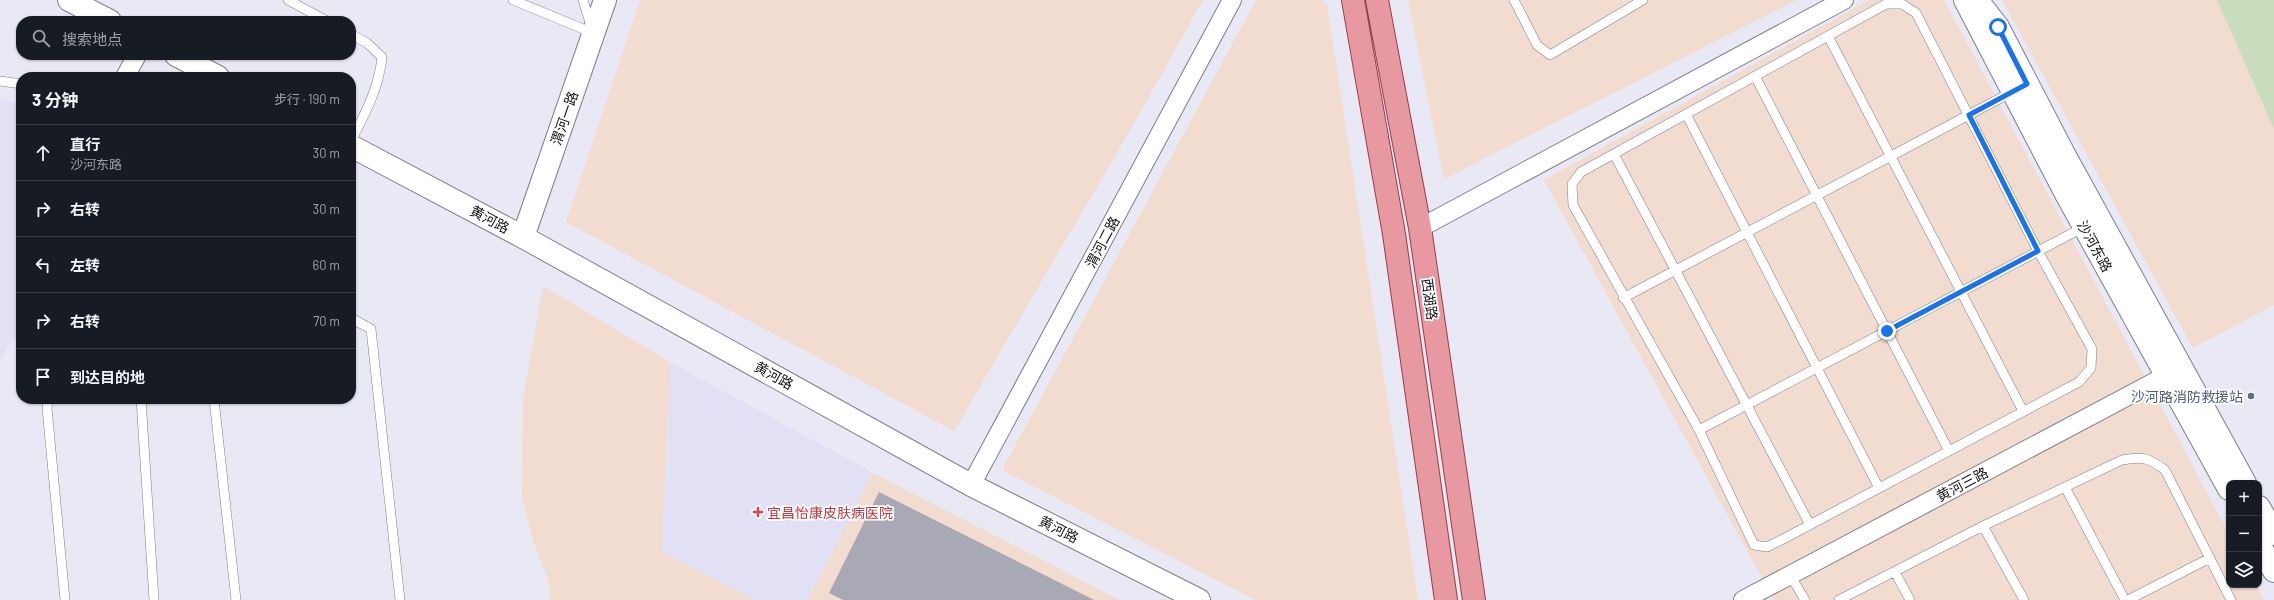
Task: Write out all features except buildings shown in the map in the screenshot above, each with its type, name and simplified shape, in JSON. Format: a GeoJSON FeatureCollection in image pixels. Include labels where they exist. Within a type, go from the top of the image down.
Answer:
{"type":"FeatureCollection","features":[{"type":"Feature","properties":{"kind":"main road"},"geometry":{"type":"LineString","coordinates":[[69,0],[100,16]]}},
{"type":"Feature","properties":{"kind":"main road","name":"渭河一路"},"geometry":{"type":"LineString","coordinates":[[523,237],[605,0]]}},
{"type":"Feature","properties":{"kind":"main road","name":"西湖路"},"geometry":{"type":"LineString","coordinates":[[1353,0],[1394,234],[1446,600]]}},
{"type":"Feature","properties":{"kind":"main road","name":"西湖路"},"geometry":{"type":"LineString","coordinates":[[1377,0],[1420,228],[1474,600]]}},
{"type":"Feature","properties":{"kind":"main road","name":"沙河东路"},"geometry":{"type":"LineString","coordinates":[[1979,2],[2020,88],[2174,372],[2226,483]]}},
{"type":"Feature","properties":{"kind":"main road"},"geometry":{"type":"LineString","coordinates":[[186,60],[208,72]]}},
{"type":"Feature","properties":{"kind":"main road","name":"黄河路"},"geometry":{"type":"LineString","coordinates":[[356,149],[523,237],[971,484],[1199,600]]}},
{"type":"Feature","properties":{"kind":"main road","name":"沙河东路"},"geometry":{"type":"LineString","coordinates":[[2174,372],[2244,480]]}},
{"type":"Feature","properties":{"kind":"main road"},"geometry":{"type":"LineString","coordinates":[[2262,512],[2274,534]]}},
{"type":"Feature","properties":{"kind":"main road"},"geometry":{"type":"LineString","coordinates":[[2262,549],[2274,571]]}},
{"type":"Feature","properties":{"kind":"street","name":"渭河二路"},"geometry":{"type":"LineString","coordinates":[[971,484],[1232,0]]}},
{"type":"Feature","properties":{"kind":"street"},"geometry":{"type":"LineString","coordinates":[[1420,228],[1844,0]]}},
{"type":"Feature","properties":{"kind":"street"},"geometry":{"type":"LineString","coordinates":[[128,72],[134,60]]}},
{"type":"Feature","properties":{"kind":"street","name":"黄河三路"},"geometry":{"type":"LineString","coordinates":[[1742,600],[2174,372]]}},
{"type":"Feature","properties":{"kind":"lane"},"geometry":{"type":"LineString","coordinates":[[288,0],[318,16]]}},
{"type":"Feature","properties":{"kind":"lane"},"geometry":{"type":"LineString","coordinates":[[512,0],[594,33]]}},
{"type":"Feature","properties":{"kind":"lane"},"geometry":{"type":"LineString","coordinates":[[583,0],[594,33]]}},
{"type":"Feature","properties":{"kind":"lane"},"geometry":{"type":"LineString","coordinates":[[1514,0],[1537,45],[1550,55],[1643,0]]}},
{"type":"Feature","properties":{"kind":"lane"},"geometry":{"type":"LineString","coordinates":[[1886,4],[1902,4],[1916,12],[2038,251],[2092,349],[2092,368],[2079,382],[1767,547],[1754,545],[1699,430],[1623,298],[1573,205],[1572,184],[1581,172],[1828,36],[1886,4]]}},
{"type":"Feature","properties":{"kind":"lane"},"geometry":{"type":"LineString","coordinates":[[1828,36],[2024,411]]}},
{"type":"Feature","properties":{"kind":"lane"},"geometry":{"type":"LineString","coordinates":[[356,37],[367,43],[382,57],[380,73],[373,97],[356,132]]}},
{"type":"Feature","properties":{"kind":"lane"},"geometry":{"type":"LineString","coordinates":[[1755,76],[1949,451]]}},
{"type":"Feature","properties":{"kind":"lane"},"geometry":{"type":"LineString","coordinates":[[0,81],[16,83]]}},
{"type":"Feature","properties":{"kind":"lane"},"geometry":{"type":"LineString","coordinates":[[1623,298],[2020,88]]}},
{"type":"Feature","properties":{"kind":"lane"},"geometry":{"type":"LineString","coordinates":[[1686,114],[1879,488]]}},
{"type":"Feature","properties":{"kind":"lane"},"geometry":{"type":"LineString","coordinates":[[1614,154],[1810,525]]}},
{"type":"Feature","properties":{"kind":"lane"},"geometry":{"type":"LineString","coordinates":[[1699,430],[2092,223]]}},
{"type":"Feature","properties":{"kind":"lane"},"geometry":{"type":"LineString","coordinates":[[356,321],[372,329],[400,600]]}},
{"type":"Feature","properties":{"kind":"lane"},"geometry":{"type":"LineString","coordinates":[[48,404],[47,408],[65,600]]}},
{"type":"Feature","properties":{"kind":"lane"},"geometry":{"type":"LineString","coordinates":[[141,404],[154,600]]}},
{"type":"Feature","properties":{"kind":"lane"},"geometry":{"type":"LineString","coordinates":[[215,404],[236,600]]}},
{"type":"Feature","properties":{"kind":"lane"},"geometry":{"type":"LineString","coordinates":[[1839,600],[1983,526],[2122,460],[2138,457],[2153,461],[2165,470],[2231,600]]}},
{"type":"Feature","properties":{"kind":"lane"},"geometry":{"type":"LineString","coordinates":[[2065,487],[2126,600],[2210,558]]}},
{"type":"Feature","properties":{"kind":"lane"},"geometry":{"type":"LineString","coordinates":[[1983,526],[2024,600]]}},
{"type":"Feature","properties":{"kind":"lane"},"geometry":{"type":"LineString","coordinates":[[1895,572],[1910,600]]}},
{"type":"Feature","properties":{"kind":"lane"},"geometry":{"type":"LineString","coordinates":[[1790,575],[1804,600]]}},
{"type":"Feature","properties":{"kind":"shaded area"},"geometry":{"type":"Polygon","coordinates":[[[640,0],[1203,0],[1132,127],[954,431],[566,222],[640,0]]]}},
{"type":"Feature","properties":{"kind":"shaded area"},"geometry":{"type":"Polygon","coordinates":[[[1256,0],[1321,0],[1327,4],[1418,600],[1255,600],[1002,470],[1256,0]]]}},
{"type":"Feature","properties":{"kind":"shaded area"},"geometry":{"type":"Polygon","coordinates":[[[1408,0],[1797,0],[1444,179],[1408,0]]]}},
{"type":"Feature","properties":{"kind":"shaded area"},"geometry":{"type":"Polygon","coordinates":[[[1869,0],[1944,0],[2226,528],[2226,588],[2258,588],[2264,600],[1774,600],[1544,180],[1869,0]]]}},
{"type":"Feature","properties":{"kind":"shaded area"},"geometry":{"type":"Polygon","coordinates":[[[2002,0],[2217,0],[2274,129],[2274,305],[2193,348],[2002,0]]]}},
{"type":"Feature","properties":{"kind":"shaded area"},"geometry":{"type":"Polygon","coordinates":[[[0,97],[16,104],[16,339],[9,344],[0,362],[0,97]]]}},
{"type":"Feature","properties":{"kind":"shaded area"},"geometry":{"type":"Polygon","coordinates":[[[543,286],[670,362],[662,551],[755,600],[551,600],[548,580],[533,540],[522,498],[523,399],[543,286]]]}},
{"type":"Feature","properties":{"kind":"shaded area","name":"宜昌怡康皮肤病医院"},"geometry":{"type":"Polygon","coordinates":[[[670,362],[873,473],[807,600],[755,600],[662,552],[670,362]]]}},
{"type":"Feature","properties":{"kind":"shaded area"},"geometry":{"type":"Polygon","coordinates":[[[873,473],[1120,600],[807,600],[873,473]]]}},
{"type":"Feature","properties":{"kind":"green space"},"geometry":{"type":"Polygon","coordinates":[[[2217,0],[2274,0],[2274,129],[2217,0]]]}},
{"type":"Feature","properties":{"kind":"place","name":"沙河路消防救援站"},"geometry":{"type":"Point","coordinates":[2251,396]}},
{"type":"Feature","properties":{"kind":"place","name":"宜昌怡康皮肤病医院"},"geometry":{"type":"Point","coordinates":[758,512]}},
{"type":"Feature","properties":{"kind":"route"},"geometry":{"type":"LineString","coordinates":[[1887,331],[2038,251],[1969,115],[2027,84],[1998,27]]}}]}
